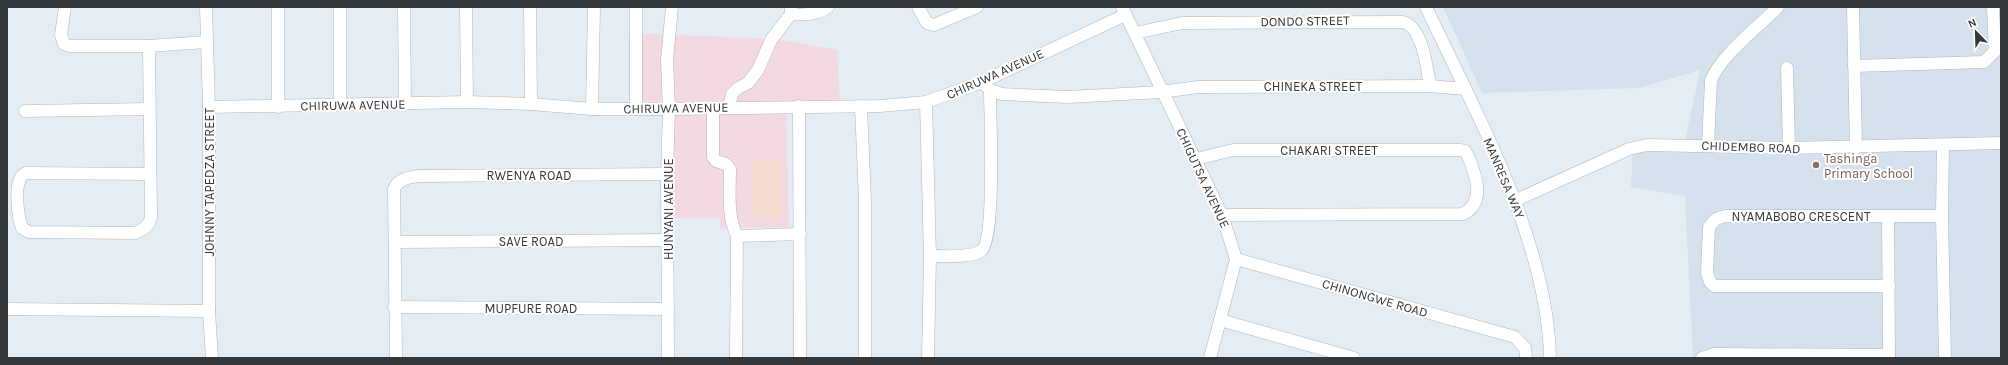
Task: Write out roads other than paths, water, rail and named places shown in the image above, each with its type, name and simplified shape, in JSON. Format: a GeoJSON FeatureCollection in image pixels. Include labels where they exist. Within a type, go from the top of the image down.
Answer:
{"type":"FeatureCollection","features":[{"type":"Feature","properties":{"kind":"street"},"geometry":{"type":"LineString","coordinates":[[65,7],[61,35],[64,44],[69,46],[149,46],[206,42]]}},
{"type":"Feature","properties":{"kind":"street","name":"JOHNNY TAPEDZA STREET"},"geometry":{"type":"LineString","coordinates":[[206,7],[209,107],[209,311],[212,358]]}},
{"type":"Feature","properties":{"kind":"street"},"geometry":{"type":"LineString","coordinates":[[278,7],[278,107]]}},
{"type":"Feature","properties":{"kind":"street"},"geometry":{"type":"LineString","coordinates":[[340,7],[340,105]]}},
{"type":"Feature","properties":{"kind":"street"},"geometry":{"type":"LineString","coordinates":[[404,7],[406,104]]}},
{"type":"Feature","properties":{"kind":"street"},"geometry":{"type":"LineString","coordinates":[[466,7],[467,102]]}},
{"type":"Feature","properties":{"kind":"street"},"geometry":{"type":"LineString","coordinates":[[530,7],[531,104]]}},
{"type":"Feature","properties":{"kind":"street"},"geometry":{"type":"LineString","coordinates":[[592,109],[594,7]]}},
{"type":"Feature","properties":{"kind":"street"},"geometry":{"type":"LineString","coordinates":[[636,7],[636,109]]}},
{"type":"Feature","properties":{"kind":"street","name":"HUNYANI AVENUE"},"geometry":{"type":"LineString","coordinates":[[668,358],[667,174],[669,109],[667,60],[672,7]]}},
{"type":"Feature","properties":{"kind":"street"},"geometry":{"type":"LineString","coordinates":[[729,107],[732,94],[738,88],[748,83],[758,70],[771,40],[791,10],[810,14],[828,7]]}},
{"type":"Feature","properties":{"kind":"street"},"geometry":{"type":"LineString","coordinates":[[918,7],[927,22],[936,25],[977,7]]}},
{"type":"Feature","properties":{"kind":"street","name":"MANRESA WAY"},"geometry":{"type":"LineString","coordinates":[[1426,7],[1465,89],[1514,201],[1527,235],[1548,325],[1550,358]]}},
{"type":"Feature","properties":{"kind":"street"},"geometry":{"type":"LineString","coordinates":[[1708,145],[1711,81],[1714,72],[1728,56],[1778,7]]}},
{"type":"Feature","properties":{"kind":"street"},"geometry":{"type":"LineString","coordinates":[[1853,7],[1856,148]]}},
{"type":"Feature","properties":{"kind":"street"},"geometry":{"type":"LineString","coordinates":[[1854,66],[1984,62],[1995,50],[1993,7]]}},
{"type":"Feature","properties":{"kind":"street","name":"CHIRUWA AVENUE"},"geometry":{"type":"LineString","coordinates":[[209,107],[278,107],[467,102],[531,104],[592,109],[669,109],[861,106],[926,102],[986,86],[1124,11]]}},
{"type":"Feature","properties":{"kind":"street","name":"CHIGUTSA AVENUE"},"geometry":{"type":"LineString","coordinates":[[1124,11],[1222,215],[1236,259]]}},
{"type":"Feature","properties":{"kind":"street","name":"DONDO STREET"},"geometry":{"type":"LineString","coordinates":[[1135,32],[1182,23],[1403,22],[1412,28],[1423,48],[1430,86]]}},
{"type":"Feature","properties":{"kind":"street"},"geometry":{"type":"LineString","coordinates":[[149,46],[148,109],[151,218],[144,229],[135,233],[29,232],[22,228],[17,203],[18,181],[19,178],[26,173],[149,174]]}},
{"type":"Feature","properties":{"kind":"street"},"geometry":{"type":"LineString","coordinates":[[1787,68],[1789,148]]}},
{"type":"Feature","properties":{"kind":"street"},"geometry":{"type":"LineString","coordinates":[[930,256],[974,254],[982,251],[986,244],[990,226],[986,86]]}},
{"type":"Feature","properties":{"kind":"street","name":"CHINEKA STREET"},"geometry":{"type":"LineString","coordinates":[[986,86],[1002,94],[1068,97],[1162,92],[1198,87],[1430,86],[1465,89]]}},
{"type":"Feature","properties":{"kind":"street"},"geometry":{"type":"LineString","coordinates":[[926,102],[930,256],[928,358]]}},
{"type":"Feature","properties":{"kind":"street"},"geometry":{"type":"LineString","coordinates":[[798,106],[800,358]]}},
{"type":"Feature","properties":{"kind":"street"},"geometry":{"type":"LineString","coordinates":[[861,106],[865,201],[864,358]]}},
{"type":"Feature","properties":{"kind":"street"},"geometry":{"type":"LineString","coordinates":[[713,108],[713,157],[716,162],[726,164],[730,170],[731,211],[733,228],[737,236],[736,358]]}},
{"type":"Feature","properties":{"kind":"street"},"geometry":{"type":"LineString","coordinates":[[25,111],[148,109]]}},
{"type":"Feature","properties":{"kind":"street","name":"CHIDEMBO ROAD"},"geometry":{"type":"LineString","coordinates":[[1514,201],[1629,149],[1658,144],[1789,148],[1856,148],[2001,143]]}},
{"type":"Feature","properties":{"kind":"street"},"geometry":{"type":"LineString","coordinates":[[1942,145],[1945,358]]}},
{"type":"Feature","properties":{"kind":"street","name":"CHAKARI STREET"},"geometry":{"type":"LineString","coordinates":[[1196,159],[1233,150],[1462,150],[1468,156],[1478,187],[1475,201],[1467,212],[1460,214],[1222,215]]}},
{"type":"Feature","properties":{"kind":"street","name":"RWENYA ROAD"},"geometry":{"type":"LineString","coordinates":[[395,242],[395,187],[405,178],[420,176],[667,174]]}},
{"type":"Feature","properties":{"kind":"street"},"geometry":{"type":"LineString","coordinates":[[1702,358],[1714,354],[1889,356],[1888,216]]}},
{"type":"Feature","properties":{"kind":"street","name":"NYAMABOBO CRESCENT"},"geometry":{"type":"LineString","coordinates":[[1889,286],[1717,286],[1712,284],[1708,278],[1707,267],[1709,227],[1720,217],[1942,216]]}},
{"type":"Feature","properties":{"kind":"street"},"geometry":{"type":"LineString","coordinates":[[737,236],[800,234]]}},
{"type":"Feature","properties":{"kind":"street","name":"SAVE ROAD"},"geometry":{"type":"LineString","coordinates":[[395,242],[668,240]]}},
{"type":"Feature","properties":{"kind":"street"},"geometry":{"type":"LineString","coordinates":[[395,242],[394,307],[396,358]]}},
{"type":"Feature","properties":{"kind":"street"},"geometry":{"type":"LineString","coordinates":[[1210,358],[1236,259]]}},
{"type":"Feature","properties":{"kind":"street","name":"CHINONGWE ROAD"},"geometry":{"type":"LineString","coordinates":[[1236,259],[1515,337],[1525,348],[1526,358]]}},
{"type":"Feature","properties":{"kind":"street","name":"MUPFURE ROAD"},"geometry":{"type":"LineString","coordinates":[[394,307],[668,309]]}},
{"type":"Feature","properties":{"kind":"street"},"geometry":{"type":"LineString","coordinates":[[7,309],[209,311]]}},
{"type":"Feature","properties":{"kind":"street"},"geometry":{"type":"LineString","coordinates":[[1220,320],[1354,358]]}},
{"type":"Feature","properties":{"kind":"place","name":"Tashinga Primary School"},"geometry":{"type":"Point","coordinates":[1816,165]}}]}
